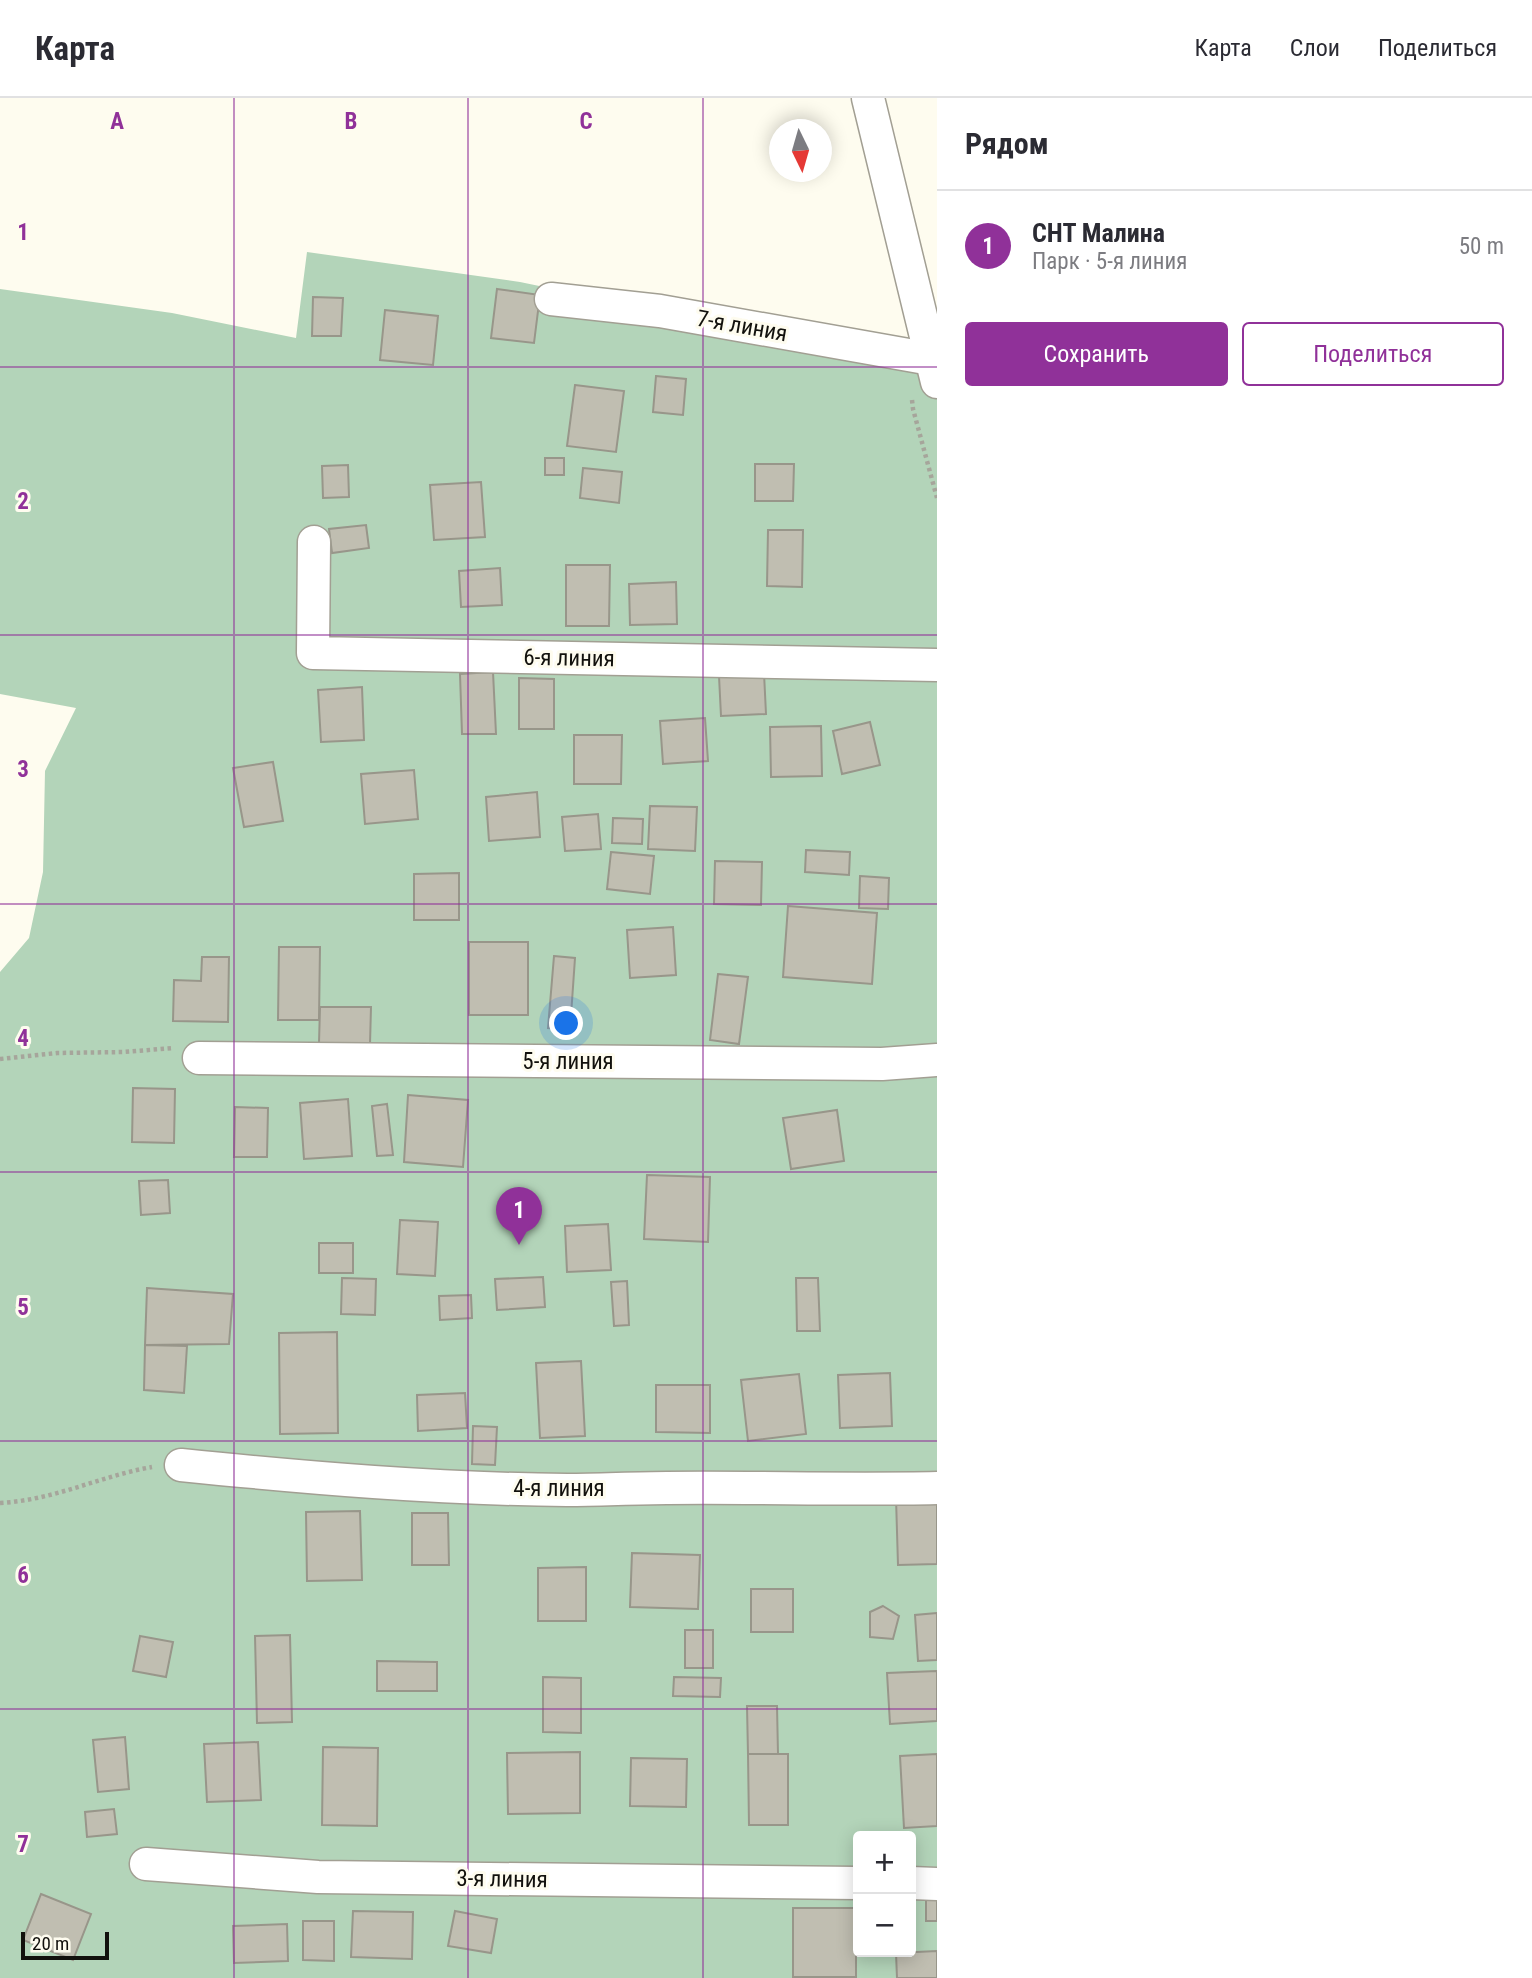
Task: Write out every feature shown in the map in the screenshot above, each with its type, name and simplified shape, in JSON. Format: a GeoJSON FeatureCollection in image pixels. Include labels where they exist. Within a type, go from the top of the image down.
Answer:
{"type":"FeatureCollection","features":[{"type":"Feature","properties":{"kind":"street"},"geometry":{"type":"LineString","coordinates":[[868,98],[933,359]]}},
{"type":"Feature","properties":{"kind":"street","name":"7-я линия"},"geometry":{"type":"LineString","coordinates":[[551,299],[660,312],[933,359]]}},
{"type":"Feature","properties":{"kind":"street","name":"6-я линия"},"geometry":{"type":"LineString","coordinates":[[314,542],[313,653],[937,666]]}},
{"type":"Feature","properties":{"kind":"street","name":"5-я линия"},"geometry":{"type":"LineString","coordinates":[[199,1058],[882,1064],[937,1060]]}},
{"type":"Feature","properties":{"kind":"street","name":"4-я линия"},"geometry":{"type":"LineString","coordinates":[[181,1465],[315,1479],[464,1487],[566,1490],[937,1488]]}},
{"type":"Feature","properties":{"kind":"street","name":"3-я линия"},"geometry":{"type":"LineString","coordinates":[[146,1864],[318,1877],[853,1883]]}},
{"type":"Feature","properties":{"kind":"street"},"geometry":{"type":"LineString","coordinates":[[916,1884],[937,1884]]}},
{"type":"Feature","properties":{"kind":"path"},"geometry":{"type":"LineString","coordinates":[[933,359],[911,393],[937,498]]}},
{"type":"Feature","properties":{"kind":"path"},"geometry":{"type":"LineString","coordinates":[[0,1059],[57,1053],[167,1048],[181,1049],[199,1058]]}},
{"type":"Feature","properties":{"kind":"path"},"geometry":{"type":"LineString","coordinates":[[0,1503],[67,1492],[134,1470],[181,1465]]}},
{"type":"Feature","properties":{"kind":"green space"},"geometry":{"type":"Polygon","coordinates":[[[307,252],[520,282],[660,311],[937,347],[937,1978],[0,1978],[0,972],[29,938],[43,872],[45,771],[76,708],[0,694],[0,289],[172,313],[296,338],[307,252]]]}},
{"type":"Feature","properties":{"kind":"building"},"geometry":{"type":"Polygon","coordinates":[[[497,289],[540,295],[534,343],[491,338],[497,289]]]}},
{"type":"Feature","properties":{"kind":"building"},"geometry":{"type":"Polygon","coordinates":[[[313,297],[343,298],[341,336],[312,336],[313,297]]]}},
{"type":"Feature","properties":{"kind":"building"},"geometry":{"type":"Polygon","coordinates":[[[385,310],[438,316],[433,365],[380,360],[385,310]]]}},
{"type":"Feature","properties":{"kind":"building"},"geometry":{"type":"Polygon","coordinates":[[[656,376],[686,379],[683,415],[653,412],[656,376]]]}},
{"type":"Feature","properties":{"kind":"building"},"geometry":{"type":"Polygon","coordinates":[[[575,385],[624,391],[616,452],[567,446],[575,385]]]}},
{"type":"Feature","properties":{"kind":"building"},"geometry":{"type":"Polygon","coordinates":[[[545,458],[564,458],[564,475],[545,475],[545,458]]]}},
{"type":"Feature","properties":{"kind":"building"},"geometry":{"type":"Polygon","coordinates":[[[755,464],[794,464],[793,501],[755,501],[755,464]]]}},
{"type":"Feature","properties":{"kind":"building"},"geometry":{"type":"Polygon","coordinates":[[[348,465],[349,497],[323,498],[322,466],[348,465]]]}},
{"type":"Feature","properties":{"kind":"building"},"geometry":{"type":"Polygon","coordinates":[[[583,468],[622,472],[619,503],[580,498],[583,468]]]}},
{"type":"Feature","properties":{"kind":"building"},"geometry":{"type":"Polygon","coordinates":[[[481,482],[485,537],[434,540],[430,485],[481,482]]]}},
{"type":"Feature","properties":{"kind":"building"},"geometry":{"type":"Polygon","coordinates":[[[366,525],[369,548],[332,553],[329,529],[366,525]]]}},
{"type":"Feature","properties":{"kind":"building"},"geometry":{"type":"Polygon","coordinates":[[[768,530],[803,530],[802,587],[767,586],[768,530]]]}},
{"type":"Feature","properties":{"kind":"building"},"geometry":{"type":"Polygon","coordinates":[[[566,565],[610,565],[609,626],[566,626],[566,565]]]}},
{"type":"Feature","properties":{"kind":"building"},"geometry":{"type":"Polygon","coordinates":[[[500,568],[502,605],[461,607],[459,571],[500,568]]]}},
{"type":"Feature","properties":{"kind":"building"},"geometry":{"type":"Polygon","coordinates":[[[676,582],[677,624],[630,625],[629,584],[676,582]]]}},
{"type":"Feature","properties":{"kind":"building"},"geometry":{"type":"Polygon","coordinates":[[[493,672],[496,734],[462,734],[460,674],[493,672]]]}},
{"type":"Feature","properties":{"kind":"building"},"geometry":{"type":"Polygon","coordinates":[[[764,673],[766,714],[721,716],[719,676],[764,673]]]}},
{"type":"Feature","properties":{"kind":"building"},"geometry":{"type":"Polygon","coordinates":[[[519,678],[554,679],[554,729],[519,729],[519,678]]]}},
{"type":"Feature","properties":{"kind":"building"},"geometry":{"type":"Polygon","coordinates":[[[362,687],[364,740],[321,742],[318,690],[362,687]]]}},
{"type":"Feature","properties":{"kind":"building"},"geometry":{"type":"Polygon","coordinates":[[[705,718],[708,761],[663,764],[660,721],[705,718]]]}},
{"type":"Feature","properties":{"kind":"building"},"geometry":{"type":"Polygon","coordinates":[[[870,722],[880,765],[842,774],[833,731],[870,722]]]}},
{"type":"Feature","properties":{"kind":"building"},"geometry":{"type":"Polygon","coordinates":[[[821,726],[822,776],[771,777],[770,727],[821,726]]]}},
{"type":"Feature","properties":{"kind":"building"},"geometry":{"type":"Polygon","coordinates":[[[574,735],[622,735],[621,784],[574,784],[574,735]]]}},
{"type":"Feature","properties":{"kind":"building"},"geometry":{"type":"Polygon","coordinates":[[[273,762],[283,821],[244,827],[233,768],[273,762]]]}},
{"type":"Feature","properties":{"kind":"building"},"geometry":{"type":"Polygon","coordinates":[[[414,770],[418,819],[365,824],[361,774],[414,770]]]}},
{"type":"Feature","properties":{"kind":"building"},"geometry":{"type":"Polygon","coordinates":[[[537,792],[540,837],[489,841],[486,797],[537,792]]]}},
{"type":"Feature","properties":{"kind":"building"},"geometry":{"type":"Polygon","coordinates":[[[650,806],[697,807],[695,851],[648,849],[650,806]]]}},
{"type":"Feature","properties":{"kind":"building"},"geometry":{"type":"Polygon","coordinates":[[[598,814],[601,849],[565,851],[562,817],[598,814]]]}},
{"type":"Feature","properties":{"kind":"building"},"geometry":{"type":"Polygon","coordinates":[[[613,818],[643,819],[642,844],[612,843],[613,818]]]}},
{"type":"Feature","properties":{"kind":"building"},"geometry":{"type":"Polygon","coordinates":[[[806,850],[850,852],[849,875],[805,872],[806,850]]]}},
{"type":"Feature","properties":{"kind":"building"},"geometry":{"type":"Polygon","coordinates":[[[611,852],[654,856],[650,894],[607,889],[611,852]]]}},
{"type":"Feature","properties":{"kind":"building"},"geometry":{"type":"Polygon","coordinates":[[[715,861],[762,862],[761,905],[714,904],[715,861]]]}},
{"type":"Feature","properties":{"kind":"building"},"geometry":{"type":"Polygon","coordinates":[[[459,873],[459,920],[414,920],[414,874],[459,873]]]}},
{"type":"Feature","properties":{"kind":"building"},"geometry":{"type":"Polygon","coordinates":[[[860,876],[889,878],[888,909],[859,908],[860,876]]]}},
{"type":"Feature","properties":{"kind":"building"},"geometry":{"type":"Polygon","coordinates":[[[788,906],[877,913],[872,984],[783,977],[788,906]]]}},
{"type":"Feature","properties":{"kind":"building"},"geometry":{"type":"Polygon","coordinates":[[[673,927],[676,975],[630,978],[627,930],[673,927]]]}},
{"type":"Feature","properties":{"kind":"building"},"geometry":{"type":"Polygon","coordinates":[[[469,942],[528,942],[528,1015],[469,1015],[469,942]]]}},
{"type":"Feature","properties":{"kind":"building"},"geometry":{"type":"Polygon","coordinates":[[[279,947],[320,947],[319,1020],[278,1020],[279,947]]]}},
{"type":"Feature","properties":{"kind":"building"},"geometry":{"type":"Polygon","coordinates":[[[554,956],[575,958],[570,1030],[548,1028],[554,956]]]}},
{"type":"Feature","properties":{"kind":"building"},"geometry":{"type":"Polygon","coordinates":[[[202,957],[229,957],[228,1022],[173,1021],[174,980],[201,981],[202,957]]]}},
{"type":"Feature","properties":{"kind":"building"},"geometry":{"type":"Polygon","coordinates":[[[718,974],[748,977],[739,1044],[710,1040],[718,974]]]}},
{"type":"Feature","properties":{"kind":"building"},"geometry":{"type":"Polygon","coordinates":[[[320,1007],[371,1007],[370,1044],[319,1043],[320,1007]]]}},
{"type":"Feature","properties":{"kind":"building"},"geometry":{"type":"Polygon","coordinates":[[[133,1088],[175,1089],[174,1143],[132,1142],[133,1088]]]}},
{"type":"Feature","properties":{"kind":"building"},"geometry":{"type":"Polygon","coordinates":[[[408,1095],[468,1100],[463,1167],[404,1162],[408,1095]]]}},
{"type":"Feature","properties":{"kind":"building"},"geometry":{"type":"Polygon","coordinates":[[[348,1099],[352,1156],[304,1159],[300,1103],[348,1099]]]}},
{"type":"Feature","properties":{"kind":"building"},"geometry":{"type":"Polygon","coordinates":[[[387,1104],[393,1155],[377,1156],[372,1106],[387,1104]]]}},
{"type":"Feature","properties":{"kind":"building"},"geometry":{"type":"Polygon","coordinates":[[[235,1107],[268,1108],[267,1157],[234,1157],[235,1107]]]}},
{"type":"Feature","properties":{"kind":"building"},"geometry":{"type":"Polygon","coordinates":[[[837,1110],[844,1161],[791,1169],[783,1118],[837,1110]]]}},
{"type":"Feature","properties":{"kind":"building"},"geometry":{"type":"Polygon","coordinates":[[[647,1175],[710,1177],[708,1242],[644,1239],[647,1175]]]}},
{"type":"Feature","properties":{"kind":"building"},"geometry":{"type":"Polygon","coordinates":[[[168,1180],[170,1213],[141,1215],[139,1181],[168,1180]]]}},
{"type":"Feature","properties":{"kind":"building"},"geometry":{"type":"Polygon","coordinates":[[[400,1220],[438,1222],[435,1276],[397,1274],[400,1220]]]}},
{"type":"Feature","properties":{"kind":"building"},"geometry":{"type":"Polygon","coordinates":[[[608,1224],[611,1270],[567,1272],[565,1226],[608,1224]]]}},
{"type":"Feature","properties":{"kind":"building"},"geometry":{"type":"Polygon","coordinates":[[[319,1243],[353,1243],[353,1273],[319,1273],[319,1243]]]}},
{"type":"Feature","properties":{"kind":"building"},"geometry":{"type":"Polygon","coordinates":[[[543,1277],[545,1307],[497,1310],[495,1279],[543,1277]]]}},
{"type":"Feature","properties":{"kind":"building"},"geometry":{"type":"Polygon","coordinates":[[[342,1278],[376,1279],[375,1315],[341,1314],[342,1278]]]}},
{"type":"Feature","properties":{"kind":"building"},"geometry":{"type":"Polygon","coordinates":[[[796,1278],[818,1278],[820,1331],[797,1331],[796,1278]]]}},
{"type":"Feature","properties":{"kind":"building"},"geometry":{"type":"Polygon","coordinates":[[[627,1281],[629,1325],[614,1326],[611,1282],[627,1281]]]}},
{"type":"Feature","properties":{"kind":"building"},"geometry":{"type":"Polygon","coordinates":[[[147,1288],[233,1294],[229,1344],[145,1345],[147,1288]]]}},
{"type":"Feature","properties":{"kind":"building"},"geometry":{"type":"Polygon","coordinates":[[[471,1295],[472,1318],[440,1320],[439,1296],[471,1295]]]}},
{"type":"Feature","properties":{"kind":"building"},"geometry":{"type":"Polygon","coordinates":[[[337,1332],[338,1433],[280,1434],[279,1333],[337,1332]]]}},
{"type":"Feature","properties":{"kind":"building"},"geometry":{"type":"Polygon","coordinates":[[[145,1345],[187,1346],[184,1393],[144,1390],[145,1345]]]}},
{"type":"Feature","properties":{"kind":"building"},"geometry":{"type":"Polygon","coordinates":[[[581,1361],[585,1436],[540,1438],[536,1363],[581,1361]]]}},
{"type":"Feature","properties":{"kind":"building"},"geometry":{"type":"Polygon","coordinates":[[[890,1373],[892,1426],[840,1428],[838,1375],[890,1373]]]}},
{"type":"Feature","properties":{"kind":"building"},"geometry":{"type":"Polygon","coordinates":[[[799,1374],[806,1434],[748,1441],[741,1380],[799,1374]]]}},
{"type":"Feature","properties":{"kind":"building"},"geometry":{"type":"Polygon","coordinates":[[[656,1385],[710,1385],[710,1433],[656,1432],[656,1385]]]}},
{"type":"Feature","properties":{"kind":"building"},"geometry":{"type":"Polygon","coordinates":[[[465,1393],[467,1428],[418,1431],[417,1395],[465,1393]]]}},
{"type":"Feature","properties":{"kind":"building"},"geometry":{"type":"Polygon","coordinates":[[[473,1426],[497,1427],[495,1465],[472,1464],[473,1426]]]}},
{"type":"Feature","properties":{"kind":"building"},"geometry":{"type":"Polygon","coordinates":[[[937,1496],[937,1564],[898,1565],[896,1498],[937,1496]]]}},
{"type":"Feature","properties":{"kind":"building"},"geometry":{"type":"Polygon","coordinates":[[[360,1511],[362,1580],[307,1581],[306,1512],[360,1511]]]}},
{"type":"Feature","properties":{"kind":"building"},"geometry":{"type":"Polygon","coordinates":[[[412,1513],[448,1513],[449,1565],[412,1565],[412,1513]]]}},
{"type":"Feature","properties":{"kind":"building"},"geometry":{"type":"Polygon","coordinates":[[[632,1553],[700,1555],[698,1609],[630,1607],[632,1553]]]}},
{"type":"Feature","properties":{"kind":"building"},"geometry":{"type":"Polygon","coordinates":[[[586,1567],[586,1621],[538,1621],[538,1568],[586,1567]]]}},
{"type":"Feature","properties":{"kind":"building"},"geometry":{"type":"Polygon","coordinates":[[[751,1589],[793,1589],[793,1632],[751,1632],[751,1589]]]}},
{"type":"Feature","properties":{"kind":"building"},"geometry":{"type":"Polygon","coordinates":[[[883,1606],[899,1616],[893,1639],[870,1637],[870,1612],[883,1606]]]}},
{"type":"Feature","properties":{"kind":"building"},"geometry":{"type":"Polygon","coordinates":[[[937,1613],[937,1660],[918,1661],[915,1615],[937,1613]]]}},
{"type":"Feature","properties":{"kind":"building"},"geometry":{"type":"Polygon","coordinates":[[[685,1630],[713,1630],[713,1668],[685,1668],[685,1630]]]}},
{"type":"Feature","properties":{"kind":"building"},"geometry":{"type":"Polygon","coordinates":[[[290,1635],[292,1722],[257,1723],[255,1636],[290,1635]]]}},
{"type":"Feature","properties":{"kind":"building"},"geometry":{"type":"Polygon","coordinates":[[[140,1636],[173,1642],[166,1677],[133,1671],[140,1636]]]}},
{"type":"Feature","properties":{"kind":"building"},"geometry":{"type":"Polygon","coordinates":[[[377,1661],[437,1662],[437,1691],[377,1691],[377,1661]]]}},
{"type":"Feature","properties":{"kind":"building"},"geometry":{"type":"Polygon","coordinates":[[[937,1671],[937,1721],[890,1724],[887,1673],[937,1671]]]}},
{"type":"Feature","properties":{"kind":"building"},"geometry":{"type":"Polygon","coordinates":[[[543,1677],[581,1678],[581,1733],[543,1732],[543,1677]]]}},
{"type":"Feature","properties":{"kind":"building"},"geometry":{"type":"Polygon","coordinates":[[[674,1677],[721,1678],[720,1697],[673,1696],[674,1677]]]}},
{"type":"Feature","properties":{"kind":"building"},"geometry":{"type":"Polygon","coordinates":[[[747,1706],[777,1706],[778,1754],[748,1754],[747,1706]]]}},
{"type":"Feature","properties":{"kind":"building"},"geometry":{"type":"Polygon","coordinates":[[[125,1737],[129,1789],[98,1792],[93,1740],[125,1737]]]}},
{"type":"Feature","properties":{"kind":"building"},"geometry":{"type":"Polygon","coordinates":[[[258,1742],[261,1800],[207,1802],[204,1744],[258,1742]]]}},
{"type":"Feature","properties":{"kind":"building"},"geometry":{"type":"Polygon","coordinates":[[[323,1747],[378,1748],[377,1826],[322,1825],[323,1747]]]}},
{"type":"Feature","properties":{"kind":"building"},"geometry":{"type":"Polygon","coordinates":[[[580,1752],[580,1813],[508,1814],[507,1753],[580,1752]]]}},
{"type":"Feature","properties":{"kind":"building"},"geometry":{"type":"Polygon","coordinates":[[[748,1754],[788,1754],[788,1825],[749,1825],[748,1754]]]}},
{"type":"Feature","properties":{"kind":"building"},"geometry":{"type":"Polygon","coordinates":[[[937,1754],[937,1826],[904,1828],[900,1756],[937,1754]]]}},
{"type":"Feature","properties":{"kind":"building"},"geometry":{"type":"Polygon","coordinates":[[[631,1758],[687,1759],[686,1807],[630,1806],[631,1758]]]}},
{"type":"Feature","properties":{"kind":"building"},"geometry":{"type":"Polygon","coordinates":[[[114,1809],[117,1834],[87,1837],[85,1812],[114,1809]]]}},
{"type":"Feature","properties":{"kind":"building"},"geometry":{"type":"Polygon","coordinates":[[[41,1894],[91,1914],[73,1960],[23,1940],[41,1894]]]}},
{"type":"Feature","properties":{"kind":"building"},"geometry":{"type":"Polygon","coordinates":[[[926,1895],[937,1895],[937,1921],[926,1921],[926,1895]]]}},
{"type":"Feature","properties":{"kind":"building"},"geometry":{"type":"Polygon","coordinates":[[[793,1908],[853,1908],[853,1957],[856,1957],[856,1977],[793,1977],[793,1908]]]}},
{"type":"Feature","properties":{"kind":"building"},"geometry":{"type":"Polygon","coordinates":[[[353,1911],[413,1912],[412,1959],[351,1957],[353,1911]]]}},
{"type":"Feature","properties":{"kind":"building"},"geometry":{"type":"Polygon","coordinates":[[[455,1911],[497,1919],[491,1953],[448,1946],[455,1911]]]}},
{"type":"Feature","properties":{"kind":"building"},"geometry":{"type":"Polygon","coordinates":[[[303,1921],[334,1921],[334,1961],[303,1960],[303,1921]]]}},
{"type":"Feature","properties":{"kind":"building"},"geometry":{"type":"Polygon","coordinates":[[[287,1924],[288,1961],[234,1963],[233,1926],[287,1924]]]}},
{"type":"Feature","properties":{"kind":"building"},"geometry":{"type":"Polygon","coordinates":[[[937,1951],[937,1978],[897,1978],[896,1957],[916,1957],[916,1952],[937,1951]]]}},
{"type":"Feature","properties":{"kind":"place","name":"СНТ Малина"},"geometry":{"type":"Point","coordinates":[519,1245]}}]}
